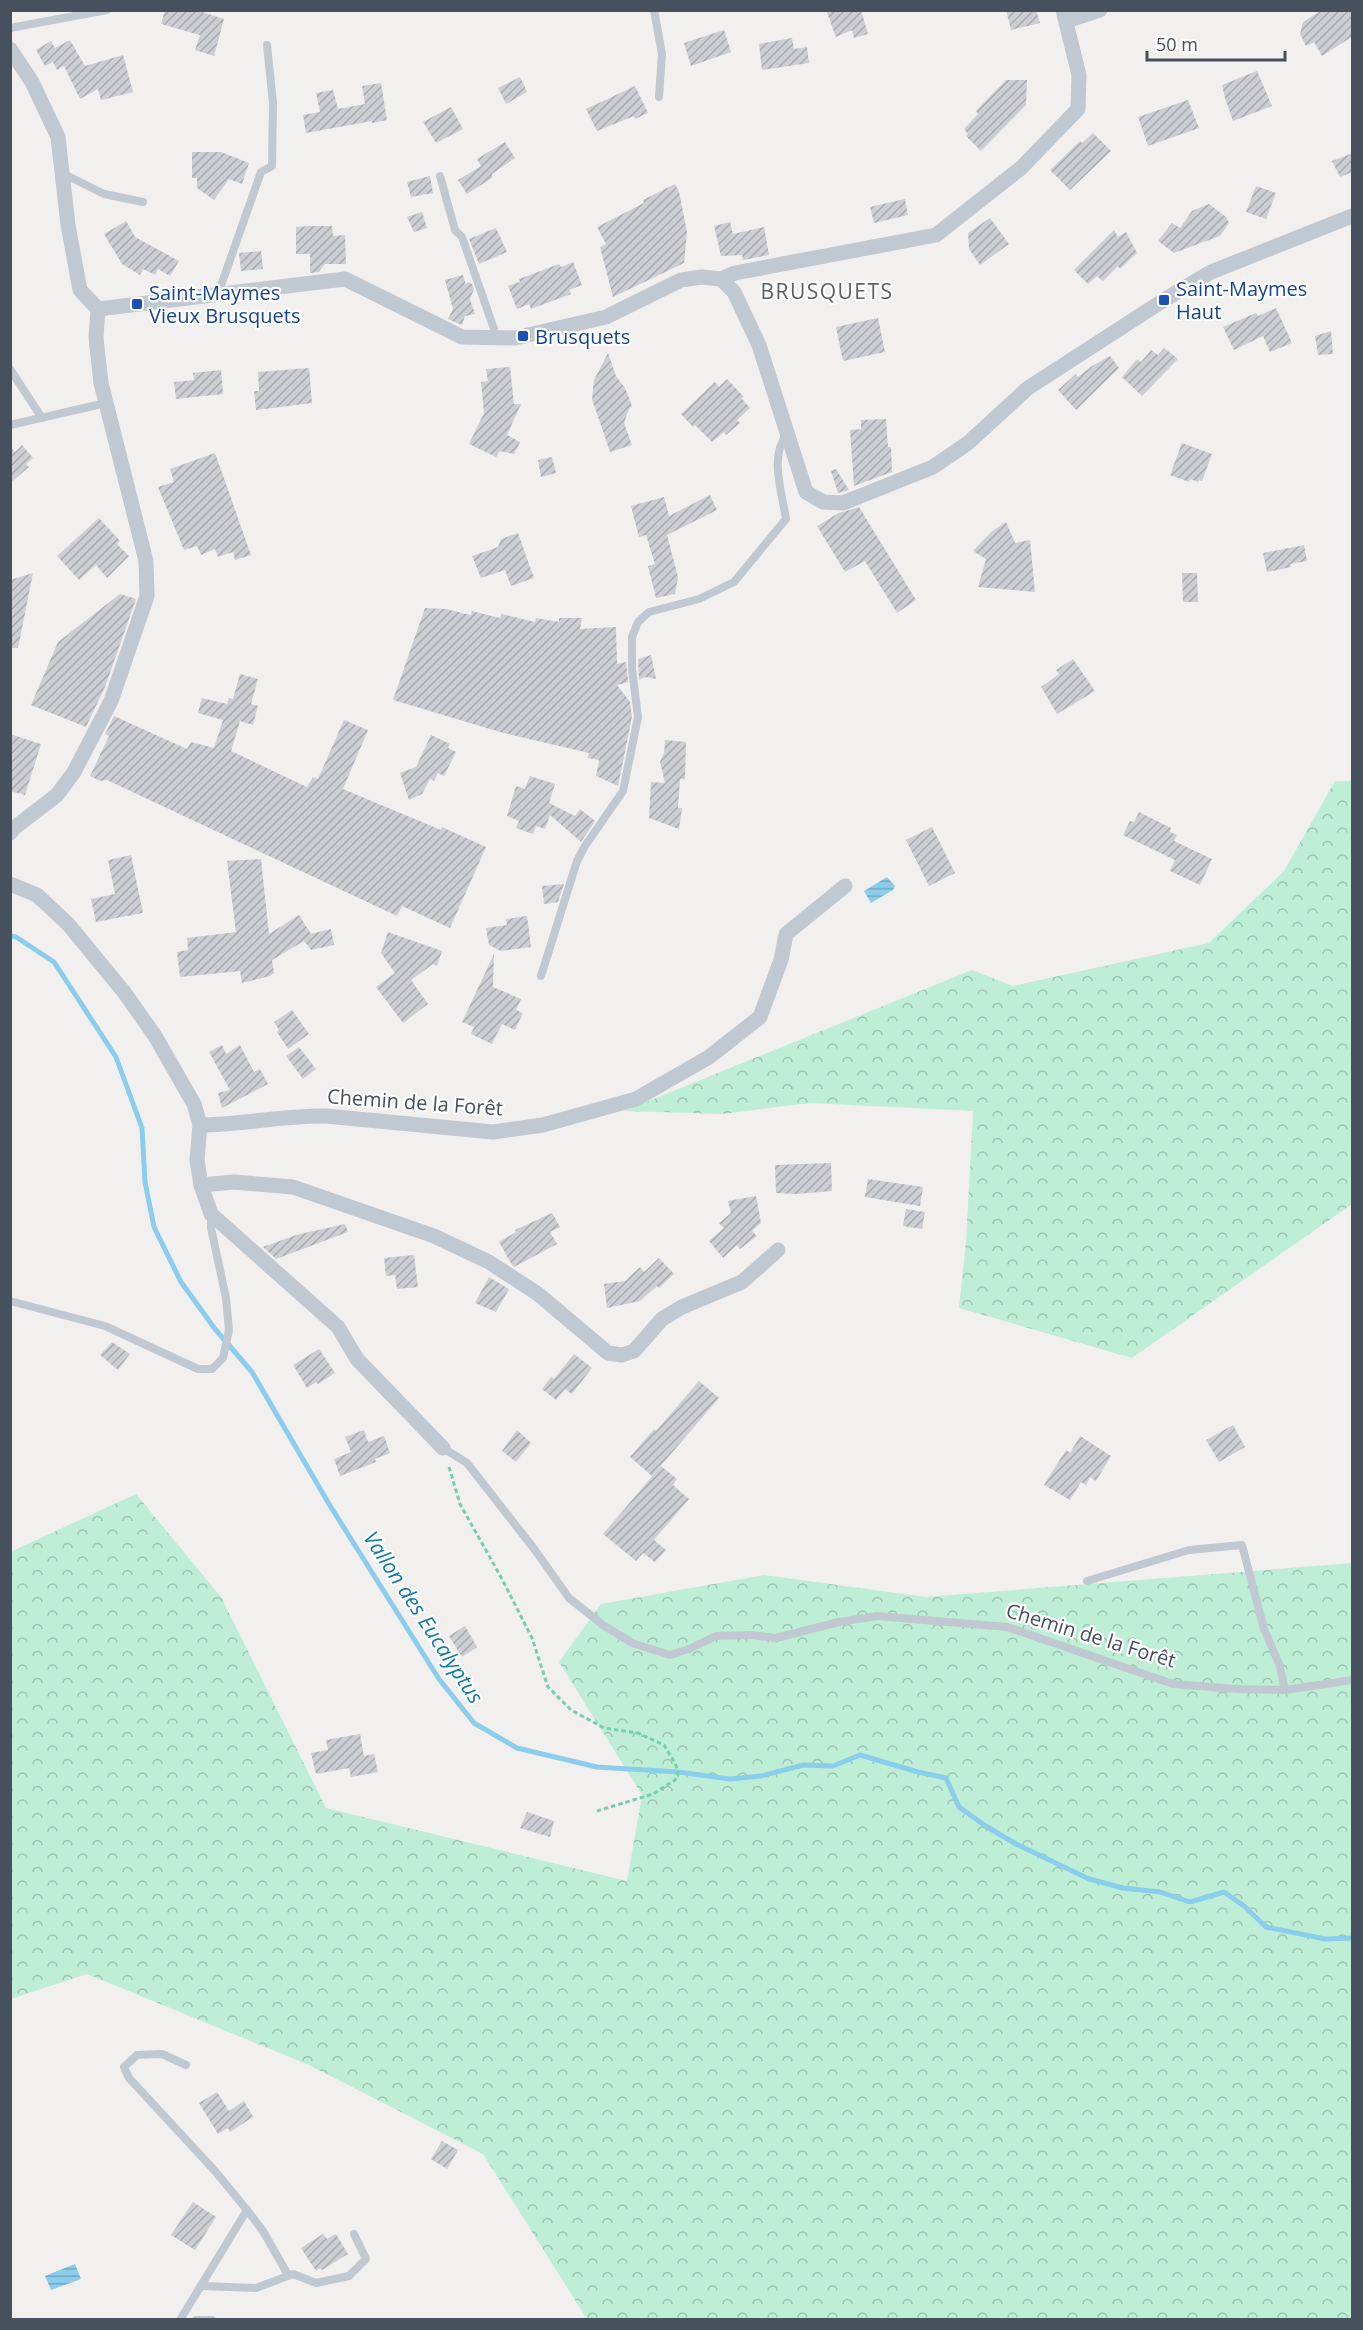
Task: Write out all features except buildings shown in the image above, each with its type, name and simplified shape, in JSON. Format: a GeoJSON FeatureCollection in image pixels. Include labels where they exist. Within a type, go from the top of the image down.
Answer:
{"type":"FeatureCollection","features":[{"type":"Feature","properties":{"kind":"street"},"geometry":{"type":"LineString","coordinates":[[98,309],[345,279],[462,337],[515,338],[606,317],[681,280],[702,277],[721,279],[735,273],[936,235],[1021,168],[1078,109],[1079,75],[1065,16],[1100,10]]}},
{"type":"Feature","properties":{"kind":"street"},"geometry":{"type":"LineString","coordinates":[[10,49],[32,82],[58,137],[68,225],[80,290],[98,309],[96,338],[101,383],[146,561],[147,596],[111,701],[74,772],[57,795],[10,833]]}},
{"type":"Feature","properties":{"kind":"street"},"geometry":{"type":"LineString","coordinates":[[721,279],[734,292],[759,345],[806,492],[823,502],[843,503],[933,467],[968,443],[1028,388],[1136,317],[1212,272],[1353,216]]}},
{"type":"Feature","properties":{"kind":"street","name":"Chemin de la Forêt"},"geometry":{"type":"LineString","coordinates":[[10,884],[37,895],[60,917],[124,992],[155,1036],[194,1104],[200,1125],[197,1160],[201,1185],[211,1214],[338,1327],[357,1359],[443,1448]]}},
{"type":"Feature","properties":{"kind":"street","name":"Chemin de la Forêt"},"geometry":{"type":"LineString","coordinates":[[200,1125],[326,1116],[493,1132],[543,1125],[636,1100],[709,1057],[760,1017],[781,960],[786,934],[845,886]]}},
{"type":"Feature","properties":{"kind":"street"},"geometry":{"type":"LineString","coordinates":[[201,1185],[234,1182],[293,1187],[434,1236],[489,1262],[538,1294],[608,1353],[622,1355],[634,1351],[662,1319],[682,1307],[742,1282],[778,1250]]}},
{"type":"Feature","properties":{"kind":"lane"},"geometry":{"type":"LineString","coordinates":[[10,28],[107,10]]}},
{"type":"Feature","properties":{"kind":"lane"},"geometry":{"type":"LineString","coordinates":[[654,10],[662,54],[659,97]]}},
{"type":"Feature","properties":{"kind":"lane"},"geometry":{"type":"LineString","coordinates":[[218,294],[261,172],[272,166],[273,103],[267,45]]}},
{"type":"Feature","properties":{"kind":"lane"},"geometry":{"type":"LineString","coordinates":[[62,173],[104,194],[143,202]]}},
{"type":"Feature","properties":{"kind":"lane"},"geometry":{"type":"LineString","coordinates":[[440,176],[455,230],[462,237],[494,329],[493,337]]}},
{"type":"Feature","properties":{"kind":"lane"},"geometry":{"type":"LineString","coordinates":[[10,369],[42,418]]}},
{"type":"Feature","properties":{"kind":"lane"},"geometry":{"type":"LineString","coordinates":[[10,425],[106,403]]}},
{"type":"Feature","properties":{"kind":"lane"},"geometry":{"type":"LineString","coordinates":[[541,976],[577,861],[624,791],[638,717],[632,669],[632,637],[638,622],[649,612],[699,599],[734,582],[786,519],[778,461],[779,443],[788,432]]}},
{"type":"Feature","properties":{"kind":"lane"},"geometry":{"type":"LineString","coordinates":[[10,1301],[105,1326],[198,1368],[212,1369],[223,1358],[229,1330],[226,1298],[211,1228],[211,1214]]}},
{"type":"Feature","properties":{"kind":"lane","name":"Chemin de la Forêt"},"geometry":{"type":"LineString","coordinates":[[443,1448],[467,1463],[535,1550],[569,1598],[603,1625],[632,1643],[670,1655],[716,1636],[750,1635],[776,1638],[839,1622],[878,1616],[1007,1627],[1173,1684],[1284,1690],[1353,1680]]}},
{"type":"Feature","properties":{"kind":"lane"},"geometry":{"type":"LineString","coordinates":[[1087,1581],[1189,1550],[1242,1545],[1264,1629],[1280,1666],[1284,1690]]}},
{"type":"Feature","properties":{"kind":"lane"},"geometry":{"type":"LineString","coordinates":[[186,2065],[162,2054],[146,2054],[137,2055],[124,2067],[129,2079],[215,2171],[247,2210],[263,2231],[288,2275]]}},
{"type":"Feature","properties":{"kind":"lane"},"geometry":{"type":"LineString","coordinates":[[180,2319],[247,2210]]}},
{"type":"Feature","properties":{"kind":"lane"},"geometry":{"type":"LineString","coordinates":[[201,2286],[256,2288],[292,2274],[316,2283],[349,2276],[366,2259],[354,2234]]}},
{"type":"Feature","properties":{"kind":"lane"},"geometry":{"type":"LineString","coordinates":[[196,2319],[212,2319]]}},
{"type":"Feature","properties":{"kind":"path"},"geometry":{"type":"LineString","coordinates":[[443,1448],[460,1504],[532,1638],[548,1687],[571,1710],[604,1728],[638,1733],[664,1745],[675,1763],[678,1772],[675,1779],[652,1794],[597,1811]]}},
{"type":"Feature","properties":{"kind":"green space"},"geometry":{"type":"Polygon","coordinates":[[[1335,781],[1352,781],[1352,1204],[1132,1358],[959,1308],[966,1242],[973,1111],[810,1103],[722,1114],[624,1111],[972,970],[1013,986],[1209,943],[1284,871],[1335,781]]]}},
{"type":"Feature","properties":{"kind":"green space"},"geometry":{"type":"Polygon","coordinates":[[[136,1494],[221,1597],[326,1808],[627,1881],[642,1795],[559,1662],[601,1604],[764,1575],[926,1597],[1352,1563],[1352,2319],[587,2319],[483,2154],[309,2065],[87,1974],[11,1999],[10,1552],[136,1494]]]}},
{"type":"Feature","properties":{"kind":"water"},"geometry":{"type":"Polygon","coordinates":[[[887,877],[895,886],[893,890],[871,903],[864,891],[887,877]]]}},
{"type":"Feature","properties":{"kind":"water"},"geometry":{"type":"Polygon","coordinates":[[[75,2264],[81,2279],[51,2290],[45,2276],[75,2264]]]}},
{"type":"Feature","properties":{"kind":"waterway","name":"Vallon des Eucalyptus"},"geometry":{"type":"LineString","coordinates":[[10,936],[16,937],[54,962],[116,1057],[142,1128],[145,1182],[154,1227],[181,1282],[215,1329],[252,1372],[329,1504],[439,1679],[474,1723],[517,1748],[597,1767],[678,1772],[730,1779],[761,1776],[803,1765],[833,1766],[860,1755],[946,1778],[959,1807],[984,1825],[1016,1844],[1089,1879],[1123,1888],[1160,1892],[1190,1902],[1224,1892],[1244,1906],[1266,1927],[1325,1939],[1352,1938]]}},
{"type":"Feature","properties":{"kind":"place","name":"Saint-Maymes Haut"},"geometry":{"type":"Point","coordinates":[1164,300]}},
{"type":"Feature","properties":{"kind":"place","name":"Saint-Maymes Vieux Brusquets"},"geometry":{"type":"Point","coordinates":[137,304]}},
{"type":"Feature","properties":{"kind":"place","name":"Brusquets"},"geometry":{"type":"Point","coordinates":[523,336]}},
{"type":"Feature","properties":{"kind":"district","name":"BRUSQUETS"},"geometry":{"type":"Point","coordinates":[827,291]}}]}
